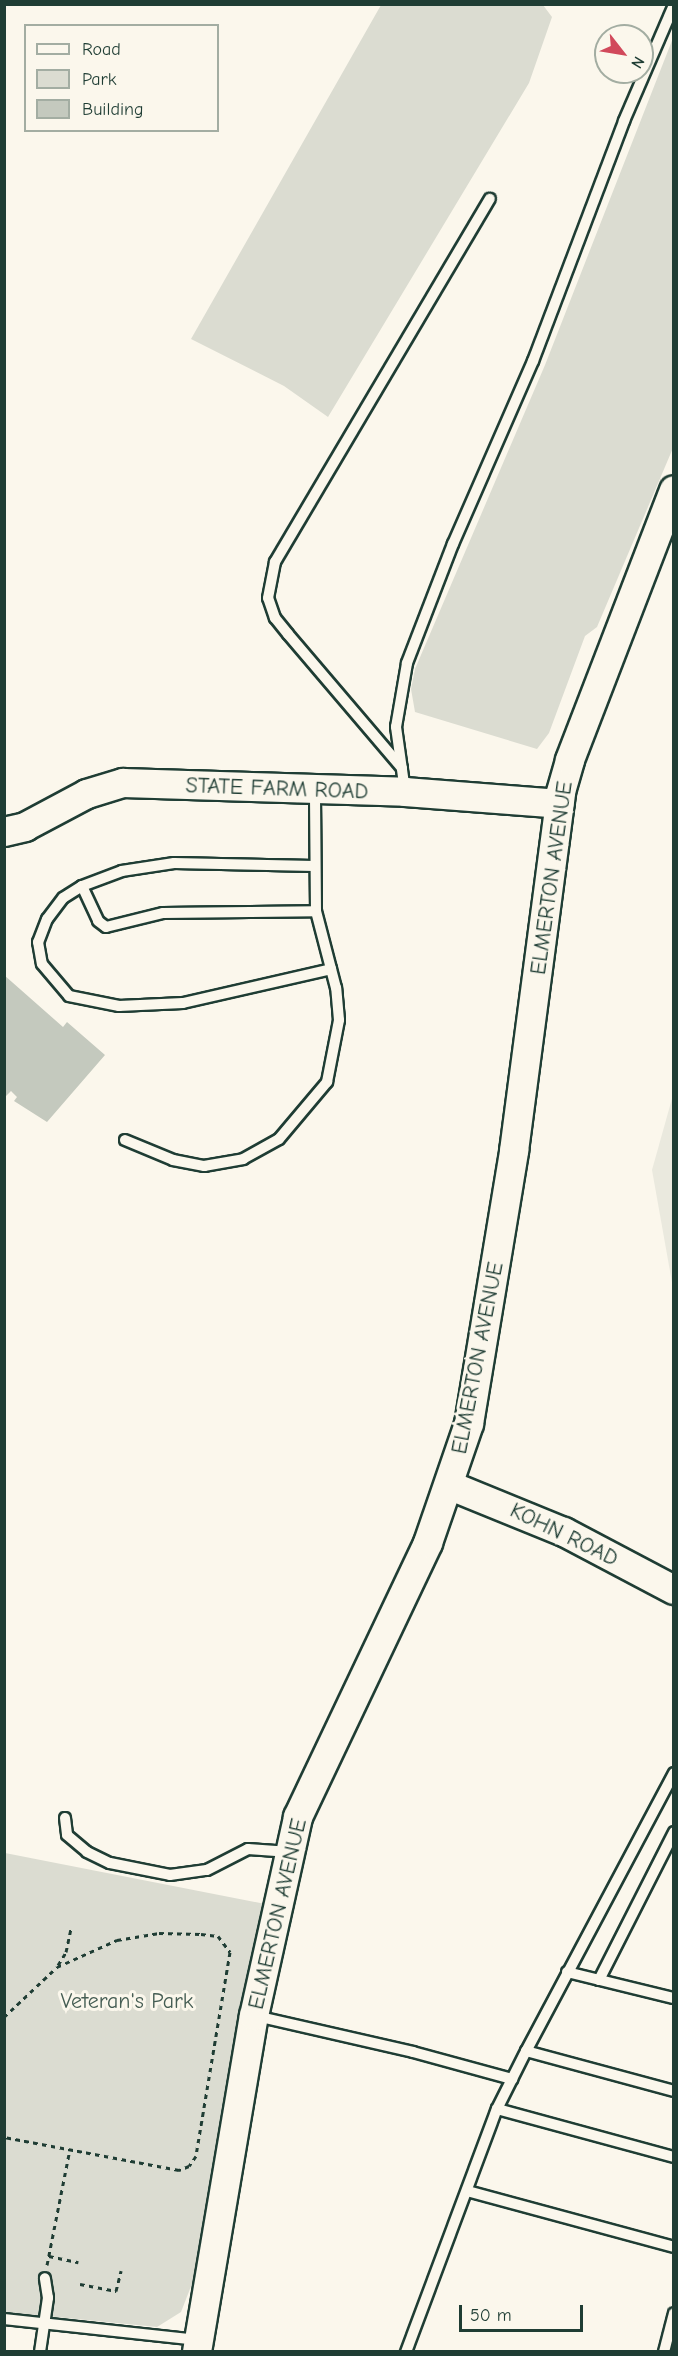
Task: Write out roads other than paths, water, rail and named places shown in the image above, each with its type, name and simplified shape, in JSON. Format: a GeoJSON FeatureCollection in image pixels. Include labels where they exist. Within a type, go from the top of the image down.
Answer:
{"type":"FeatureCollection","features":[{"type":"Feature","properties":{"kind":"main road","name":"ELMERTON AVENUE"},"geometry":{"type":"LineString","coordinates":[[198,2346],[254,2016],[298,1817],[428,1543],[451,1486],[469,1424],[486,1338],[560,804],[570,760],[674,490]]}},
{"type":"Feature","properties":{"kind":"main road","name":"STATE FARM ROAD"},"geometry":{"type":"LineString","coordinates":[[4,831],[25,827],[87,794],[123,783],[315,791],[404,780],[560,804]]}},
{"type":"Feature","properties":{"kind":"main road","name":"KOHN ROAD"},"geometry":{"type":"LineString","coordinates":[[451,1486],[564,1532],[674,1590]]}},
{"type":"Feature","properties":{"kind":"lane"},"geometry":{"type":"LineString","coordinates":[[404,780],[396,728],[407,663],[453,544],[533,361],[624,121],[674,5]]}},
{"type":"Feature","properties":{"kind":"lane"},"geometry":{"type":"LineString","coordinates":[[404,780],[275,618],[268,598],[275,562],[490,199]]}},
{"type":"Feature","properties":{"kind":"lane"},"geometry":{"type":"LineString","coordinates":[[125,1140],[173,1160],[204,1166],[243,1159],[279,1139],[327,1082],[339,1020],[331,969],[316,911],[315,791]]}},
{"type":"Feature","properties":{"kind":"lane"},"geometry":{"type":"LineString","coordinates":[[314,866],[174,863],[122,871],[82,886],[58,905],[38,942],[42,964],[69,996],[119,1006],[183,1004],[331,969]]}},
{"type":"Feature","properties":{"kind":"lane"},"geometry":{"type":"LineString","coordinates":[[82,886],[98,921],[106,927],[163,913],[316,911]]}},
{"type":"Feature","properties":{"kind":"lane"},"geometry":{"type":"LineString","coordinates":[[406,2352],[497,2109],[567,1972],[674,1773]]}},
{"type":"Feature","properties":{"kind":"lane"},"geometry":{"type":"LineString","coordinates":[[65,1818],[67,1835],[87,1852],[110,1863],[170,1875],[207,1870],[248,1849],[290,1852]]}},
{"type":"Feature","properties":{"kind":"lane"},"geometry":{"type":"LineString","coordinates":[[599,1980],[674,1832]]}},
{"type":"Feature","properties":{"kind":"lane"},"geometry":{"type":"LineString","coordinates":[[567,1972],[674,1998]]}},
{"type":"Feature","properties":{"kind":"lane"},"geometry":{"type":"LineString","coordinates":[[254,2016],[413,2052],[512,2079]]}},
{"type":"Feature","properties":{"kind":"lane"},"geometry":{"type":"LineString","coordinates":[[526,2051],[674,2091]]}},
{"type":"Feature","properties":{"kind":"lane"},"geometry":{"type":"LineString","coordinates":[[497,2109],[674,2157]]}},
{"type":"Feature","properties":{"kind":"lane"},"geometry":{"type":"LineString","coordinates":[[467,2191],[674,2247]]}},
{"type":"Feature","properties":{"kind":"lane"},"geometry":{"type":"LineString","coordinates":[[40,2352],[46,2324],[45,2278]]}},
{"type":"Feature","properties":{"kind":"lane"},"geometry":{"type":"LineString","coordinates":[[664,2352],[674,2313]]}},
{"type":"Feature","properties":{"kind":"lane"},"geometry":{"type":"LineString","coordinates":[[4,2319],[198,2346]]}},
{"type":"Feature","properties":{"kind":"park label","name":"Veteran's Park"},"geometry":{"type":"Point","coordinates":[127,2002]}}]}
